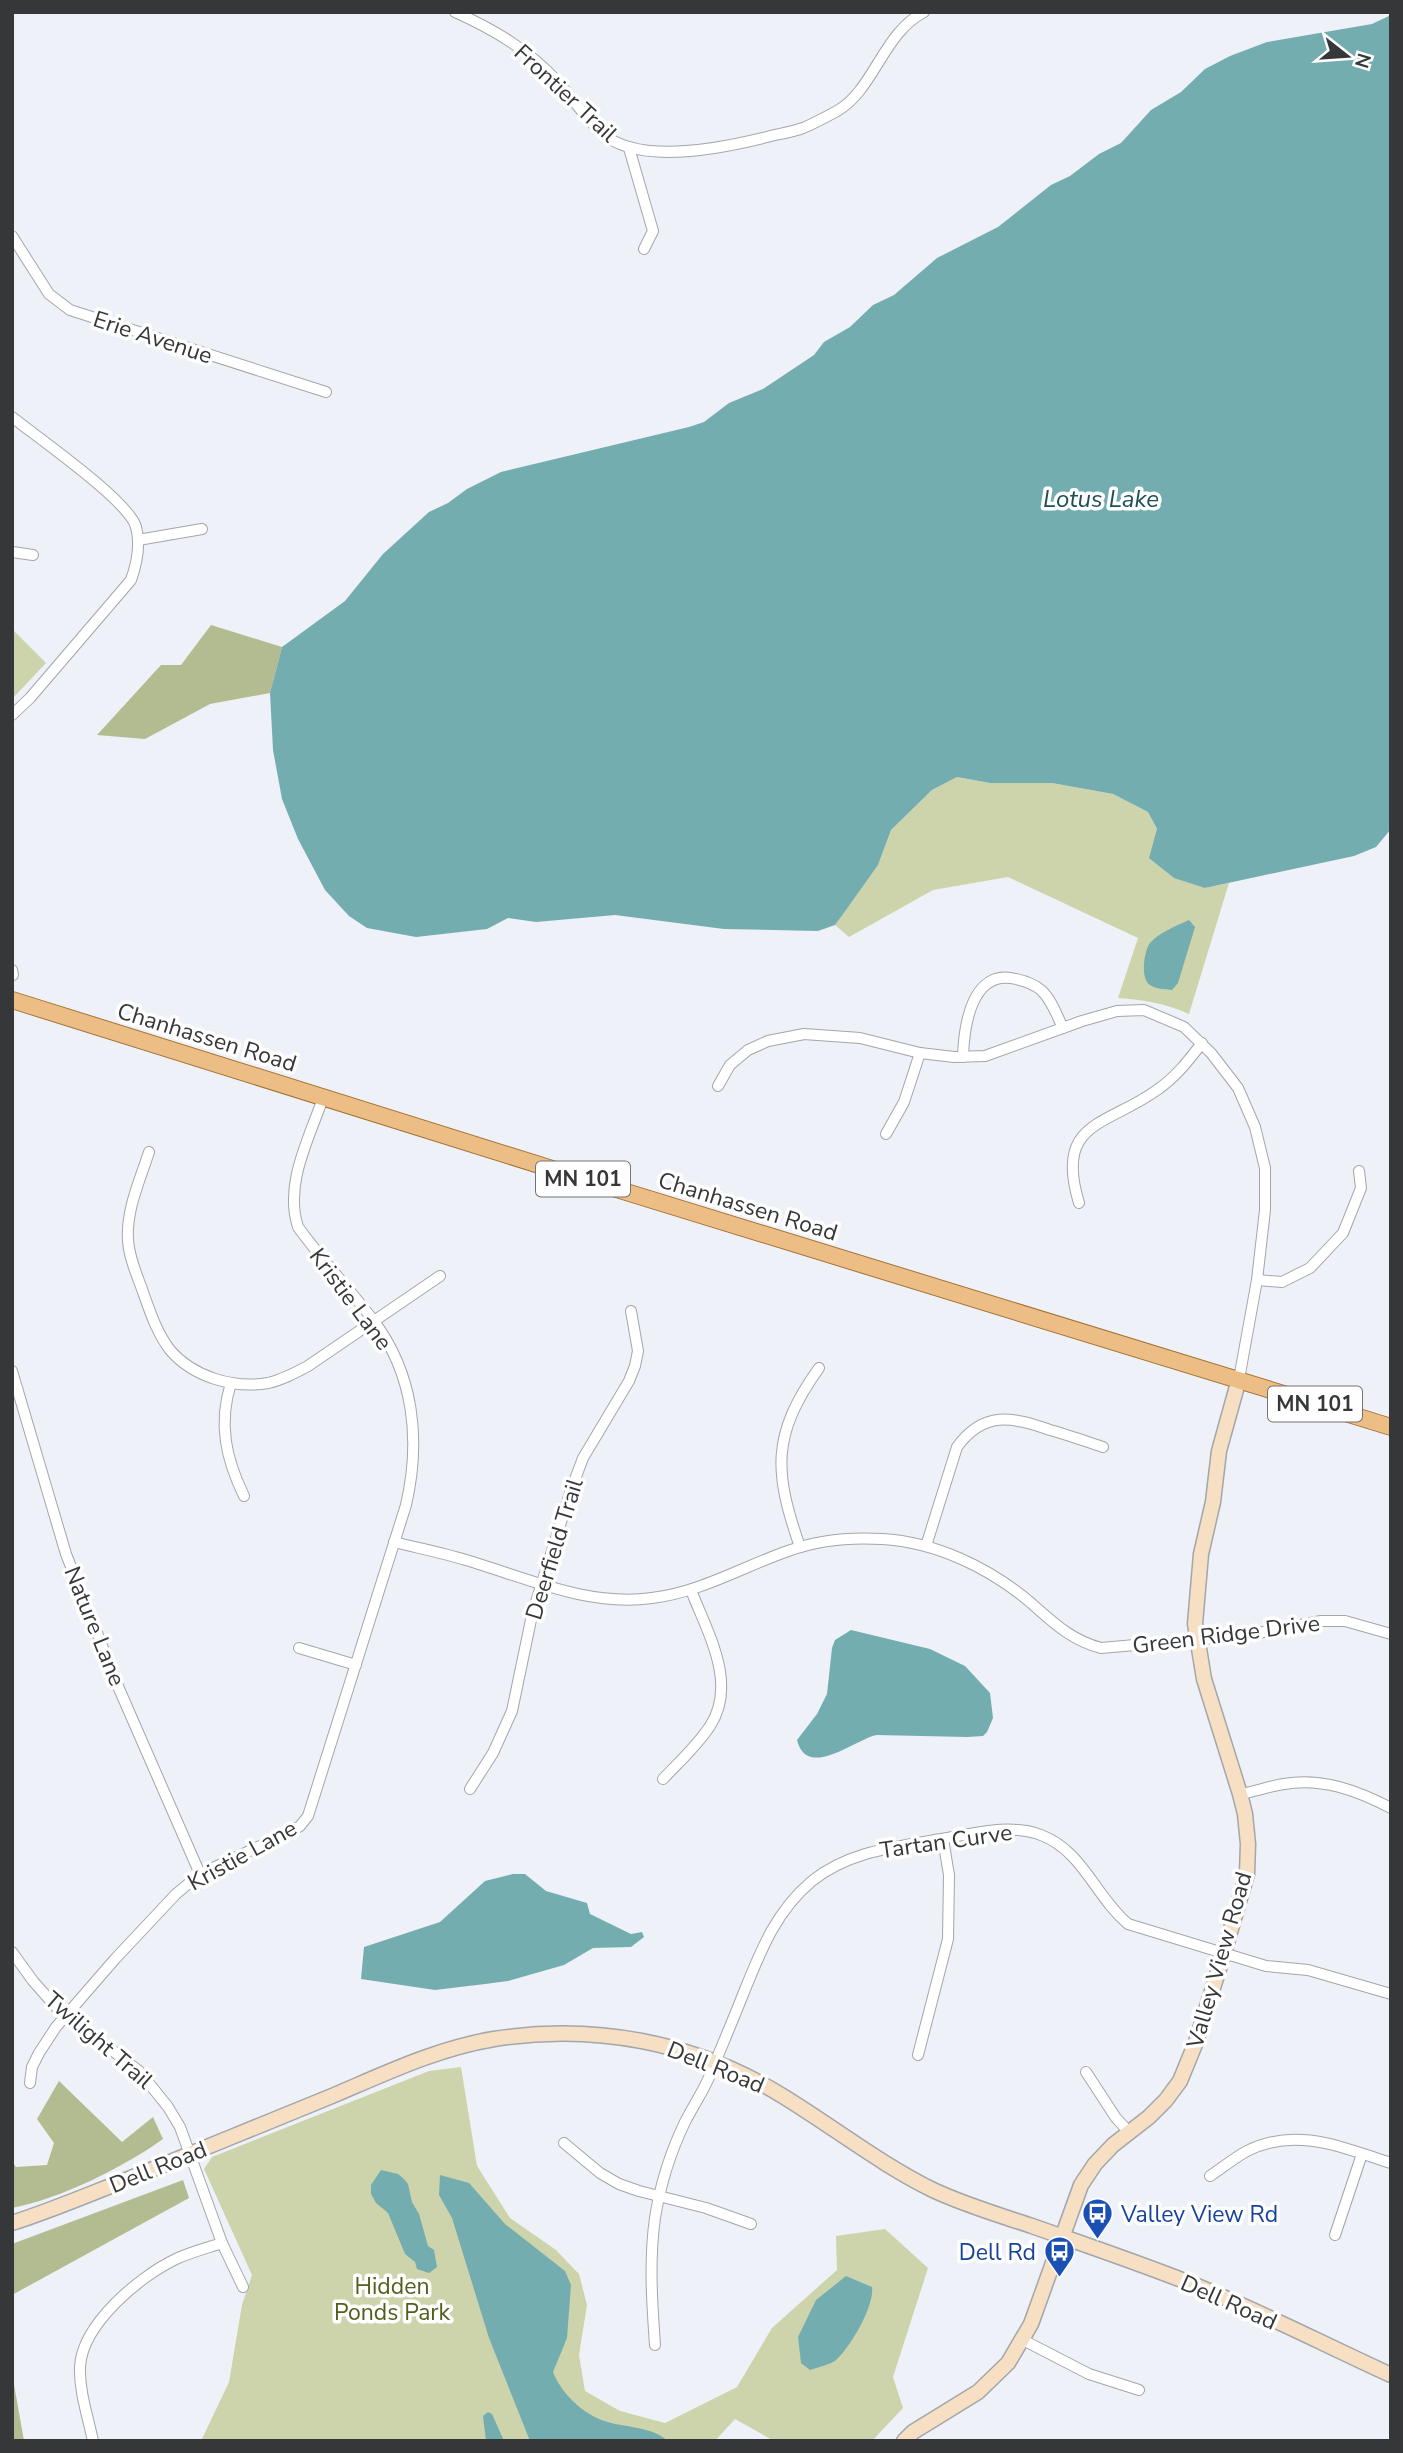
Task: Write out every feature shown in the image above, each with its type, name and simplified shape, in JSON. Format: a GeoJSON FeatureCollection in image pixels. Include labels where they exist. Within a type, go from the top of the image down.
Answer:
{"type":"FeatureCollection","features":[{"type":"Feature","properties":{"kind":"main road","name":"Chanhassen Road"},"geometry":{"type":"LineString","coordinates":[[12,1000],[1391,1427]]}},
{"type":"Feature","properties":{"kind":"street","name":"Frontier Trail"},"geometry":{"type":"LineString","coordinates":[[455,12],[485,26],[532,56],[601,133],[616,143],[629,148],[680,151],[720,148],[801,129],[846,104],[904,28],[924,12]]}},
{"type":"Feature","properties":{"kind":"street"},"geometry":{"type":"LineString","coordinates":[[629,148],[653,231],[644,249]]}},
{"type":"Feature","properties":{"kind":"street","name":"Erie Avenue"},"geometry":{"type":"LineString","coordinates":[[12,236],[49,294],[70,310],[327,392]]}},
{"type":"Feature","properties":{"kind":"street"},"geometry":{"type":"LineString","coordinates":[[12,417],[118,502],[136,526],[138,540],[138,562],[131,580],[30,698],[12,715]]}},
{"type":"Feature","properties":{"kind":"street"},"geometry":{"type":"LineString","coordinates":[[138,540],[202,530]]}},
{"type":"Feature","properties":{"kind":"street"},"geometry":{"type":"LineString","coordinates":[[12,552],[33,555]]}},
{"type":"Feature","properties":{"kind":"street"},"geometry":{"type":"LineString","coordinates":[[963,1056],[964,1027],[978,992],[986,984],[1005,976],[1040,989],[1049,999],[1063,1028]]}},
{"type":"Feature","properties":{"kind":"street"},"geometry":{"type":"LineString","coordinates":[[718,1086],[730,1065],[748,1050],[768,1041],[804,1034],[860,1038],[920,1053],[985,1056],[1117,1011],[1144,1010],[1184,1027],[1202,1043],[1238,1088],[1255,1127],[1265,1168],[1265,1210],[1257,1280],[1239,1379]]}},
{"type":"Feature","properties":{"kind":"street"},"geometry":{"type":"LineString","coordinates":[[1079,1203],[1074,1185],[1073,1160],[1082,1137],[1091,1126],[1133,1105],[1178,1074],[1202,1043]]}},
{"type":"Feature","properties":{"kind":"street"},"geometry":{"type":"LineString","coordinates":[[886,1134],[904,1102],[920,1053]]}},
{"type":"Feature","properties":{"kind":"street","name":"Kristie Lane"},"geometry":{"type":"LineString","coordinates":[[30,2083],[32,2067],[38,2053],[66,2016],[154,1917],[200,1874],[288,1833],[300,1826],[309,1815],[394,1542],[412,1475],[415,1445],[406,1386],[395,1357],[374,1321],[298,1227],[292,1210],[297,1174],[323,1098]]}},
{"type":"Feature","properties":{"kind":"street"},"geometry":{"type":"LineString","coordinates":[[149,1152],[131,1209],[128,1242],[150,1314],[159,1333],[187,1365],[206,1376],[247,1385],[288,1377],[440,1276]]}},
{"type":"Feature","properties":{"kind":"street"},"geometry":{"type":"LineString","coordinates":[[1257,1280],[1282,1282],[1310,1268],[1343,1233],[1361,1188],[1359,1171]]}},
{"type":"Feature","properties":{"kind":"street","name":"Deerfield Trail"},"geometry":{"type":"LineString","coordinates":[[470,1789],[493,1753],[512,1711],[541,1584],[583,1458],[629,1381],[635,1366],[638,1351],[631,1311]]}},
{"type":"Feature","properties":{"kind":"street"},"geometry":{"type":"LineString","coordinates":[[800,1547],[782,1487],[780,1461],[792,1410],[819,1368]]}},
{"type":"Feature","properties":{"kind":"street","name":"Nature Lane"},"geometry":{"type":"LineString","coordinates":[[12,1371],[66,1554],[117,1684],[200,1874]]}},
{"type":"Feature","properties":{"kind":"street","name":"Valley View Road"},"geometry":{"type":"LineString","coordinates":[[904,2441],[934,2418],[978,2392],[1008,2363],[1031,2324],[1081,2185],[1095,2164],[1112,2146],[1149,2118],[1166,2100],[1180,2081],[1196,2042],[1247,1874],[1245,1814],[1204,1679],[1195,1625],[1201,1554],[1213,1502],[1219,1451],[1239,1379]]}},
{"type":"Feature","properties":{"kind":"street"},"geometry":{"type":"LineString","coordinates":[[231,1383],[224,1416],[224,1437],[228,1458],[244,1496]]}},
{"type":"Feature","properties":{"kind":"street"},"geometry":{"type":"LineString","coordinates":[[926,1546],[957,1447],[965,1435],[978,1426],[992,1420],[1024,1421],[1103,1447]]}},
{"type":"Feature","properties":{"kind":"street","name":"Green Ridge Drive"},"geometry":{"type":"LineString","coordinates":[[394,1542],[466,1560],[541,1584],[598,1598],[625,1600],[652,1599],[691,1590],[800,1547],[844,1538],[882,1539],[926,1546],[974,1565],[1004,1582],[1055,1626],[1084,1644],[1101,1648],[1248,1635],[1321,1621],[1345,1621],[1391,1634]]}},
{"type":"Feature","properties":{"kind":"street"},"geometry":{"type":"LineString","coordinates":[[663,1779],[701,1739],[712,1723],[722,1687],[718,1659],[691,1590]]}},
{"type":"Feature","properties":{"kind":"street"},"geometry":{"type":"LineString","coordinates":[[299,1648],[356,1665]]}},
{"type":"Feature","properties":{"kind":"street"},"geometry":{"type":"LineString","coordinates":[[1240,1794],[1285,1783],[1309,1782],[1354,1791],[1391,1808]]}},
{"type":"Feature","properties":{"kind":"street","name":"Tartan Curve"},"geometry":{"type":"LineString","coordinates":[[655,2345],[652,2258],[655,2218],[672,2155],[684,2124],[715,2062],[765,1941],[778,1918],[795,1896],[814,1879],[837,1865],[861,1854],[996,1830],[1018,1829],[1039,1834],[1058,1843],[1075,1857],[1114,1912],[1128,1924],[1266,1966],[1308,1970],[1391,1994]]}},
{"type":"Feature","properties":{"kind":"street"},"geometry":{"type":"LineString","coordinates":[[918,2055],[948,1939],[949,1875],[943,1839]]}},
{"type":"Feature","properties":{"kind":"street","name":"Twilight Trail"},"geometry":{"type":"LineString","coordinates":[[12,1952],[33,1981],[66,2016],[122,2057],[155,2088],[180,2127],[222,2243],[243,2287]]}},
{"type":"Feature","properties":{"kind":"street","name":"Dell Road"},"geometry":{"type":"LineString","coordinates":[[12,2223],[413,2063],[490,2040],[560,2033],[611,2035],[663,2045],[715,2062],[779,2094],[893,2168],[933,2190],[1188,2282],[1391,2375]]}},
{"type":"Feature","properties":{"kind":"street"},"geometry":{"type":"LineString","coordinates":[[1086,2072],[1129,2133]]}},
{"type":"Feature","properties":{"kind":"street"},"geometry":{"type":"LineString","coordinates":[[1210,2176],[1246,2151],[1266,2143],[1288,2139],[1331,2143],[1391,2163]]}},
{"type":"Feature","properties":{"kind":"street"},"geometry":{"type":"LineString","coordinates":[[564,2143],[600,2173],[619,2184],[706,2208],[751,2224]]}},
{"type":"Feature","properties":{"kind":"street"},"geometry":{"type":"LineString","coordinates":[[1335,2235],[1362,2154]]}},
{"type":"Feature","properties":{"kind":"street"},"geometry":{"type":"LineString","coordinates":[[93,2441],[80,2367],[90,2334],[100,2320],[153,2271],[177,2258],[222,2243]]}},
{"type":"Feature","properties":{"kind":"street"},"geometry":{"type":"LineString","coordinates":[[1023,2340],[1089,2374],[1139,2390]]}},
{"type":"Feature","properties":{"kind":"green space"},"geometry":{"type":"Polygon","coordinates":[[[211,625],[282,647],[270,693],[210,704],[145,739],[97,735],[161,665],[181,665],[211,625]]]}},
{"type":"Feature","properties":{"kind":"green space"},"geometry":{"type":"Polygon","coordinates":[[[12,629],[46,663],[12,699],[12,629]]]}},
{"type":"Feature","properties":{"kind":"green space"},"geometry":{"type":"Polygon","coordinates":[[[957,777],[990,783],[1052,783],[1113,794],[1148,812],[1157,829],[1205,888],[1229,883],[1189,1014],[1154,1003],[1118,998],[1138,938],[1008,877],[933,890],[849,937],[835,925],[878,865],[891,830],[932,790],[957,777]]]}},
{"type":"Feature","properties":{"kind":"green space","name":"Hidden Ponds Park"},"geometry":{"type":"Polygon","coordinates":[[[461,2067],[477,2166],[510,2218],[556,2250],[579,2274],[587,2305],[579,2355],[585,2391],[620,2411],[665,2423],[737,2387],[772,2328],[837,2270],[836,2236],[885,2229],[928,2268],[893,2377],[903,2408],[872,2441],[774,2441],[735,2419],[715,2441],[201,2441],[229,2382],[242,2305],[252,2275],[204,2169],[212,2157],[429,2071],[461,2067]]]}},
{"type":"Feature","properties":{"kind":"green space"},"geometry":{"type":"Polygon","coordinates":[[[59,2081],[122,2142],[153,2117],[163,2139],[91,2181],[31,2204],[12,2208],[12,2161],[16,2167],[47,2165],[54,2143],[37,2119],[59,2081]]]}},
{"type":"Feature","properties":{"kind":"green space"},"geometry":{"type":"Polygon","coordinates":[[[183,2180],[189,2198],[12,2295],[12,2244],[183,2180]]]}},
{"type":"Feature","properties":{"kind":"green space"},"geometry":{"type":"Polygon","coordinates":[[[12,2373],[24,2441],[12,2441],[12,2373]]]}},
{"type":"Feature","properties":{"kind":"water","name":"Lotus Lake"},"geometry":{"type":"Polygon","coordinates":[[[1391,15],[1391,829],[1376,847],[1354,856],[1205,888],[1174,878],[1149,858],[1157,829],[1148,812],[1113,794],[1052,783],[990,783],[957,777],[932,790],[891,830],[878,865],[846,910],[835,925],[818,931],[724,929],[615,915],[536,922],[508,918],[487,929],[416,937],[367,928],[349,916],[325,890],[298,839],[282,799],[273,750],[270,693],[282,647],[345,601],[383,554],[429,512],[501,472],[704,422],[729,403],[763,389],[814,355],[824,342],[850,327],[873,305],[894,295],[937,258],[998,227],[1051,185],[1121,143],[1151,110],[1181,92],[1205,69],[1267,42],[1372,24],[1391,15]]]}},
{"type":"Feature","properties":{"kind":"water"},"geometry":{"type":"Polygon","coordinates":[[[1189,920],[1195,927],[1178,983],[1172,990],[1152,986],[1147,982],[1144,971],[1150,943],[1163,932],[1189,920]]]}},
{"type":"Feature","properties":{"kind":"water"},"geometry":{"type":"Polygon","coordinates":[[[851,1630],[930,1649],[965,1666],[990,1693],[993,1718],[987,1732],[983,1736],[967,1737],[877,1735],[821,1757],[811,1757],[802,1752],[797,1740],[817,1714],[827,1694],[835,1640],[851,1630]]]}},
{"type":"Feature","properties":{"kind":"water"},"geometry":{"type":"Polygon","coordinates":[[[525,1874],[546,1891],[587,1903],[590,1914],[631,1934],[642,1932],[644,1937],[631,1947],[593,1948],[564,1965],[508,1981],[435,1990],[361,1979],[364,1947],[440,1922],[485,1881],[525,1874]]]}},
{"type":"Feature","properties":{"kind":"water"},"geometry":{"type":"Polygon","coordinates":[[[381,2170],[398,2174],[408,2184],[428,2246],[434,2250],[437,2267],[429,2273],[417,2269],[415,2262],[405,2254],[388,2213],[376,2203],[371,2194],[371,2185],[381,2170]]]}},
{"type":"Feature","properties":{"kind":"water"},"geometry":{"type":"Polygon","coordinates":[[[440,2175],[469,2183],[505,2224],[565,2271],[571,2285],[567,2338],[553,2372],[572,2400],[599,2419],[643,2429],[668,2441],[530,2441],[489,2338],[452,2218],[439,2195],[440,2175]]]}},
{"type":"Feature","properties":{"kind":"water"},"geometry":{"type":"Polygon","coordinates":[[[846,2276],[872,2287],[866,2315],[836,2360],[810,2370],[801,2363],[798,2337],[816,2300],[846,2276]]]}},
{"type":"Feature","properties":{"kind":"water"},"geometry":{"type":"Polygon","coordinates":[[[488,2412],[492,2414],[504,2441],[486,2441],[483,2416],[488,2412]]]}},
{"type":"Feature","properties":{"kind":"place","name":"Valley View Rd"},"geometry":{"type":"Point","coordinates":[1098,2241]}},
{"type":"Feature","properties":{"kind":"place","name":"Dell Rd"},"geometry":{"type":"Point","coordinates":[1059,2279]}}]}
